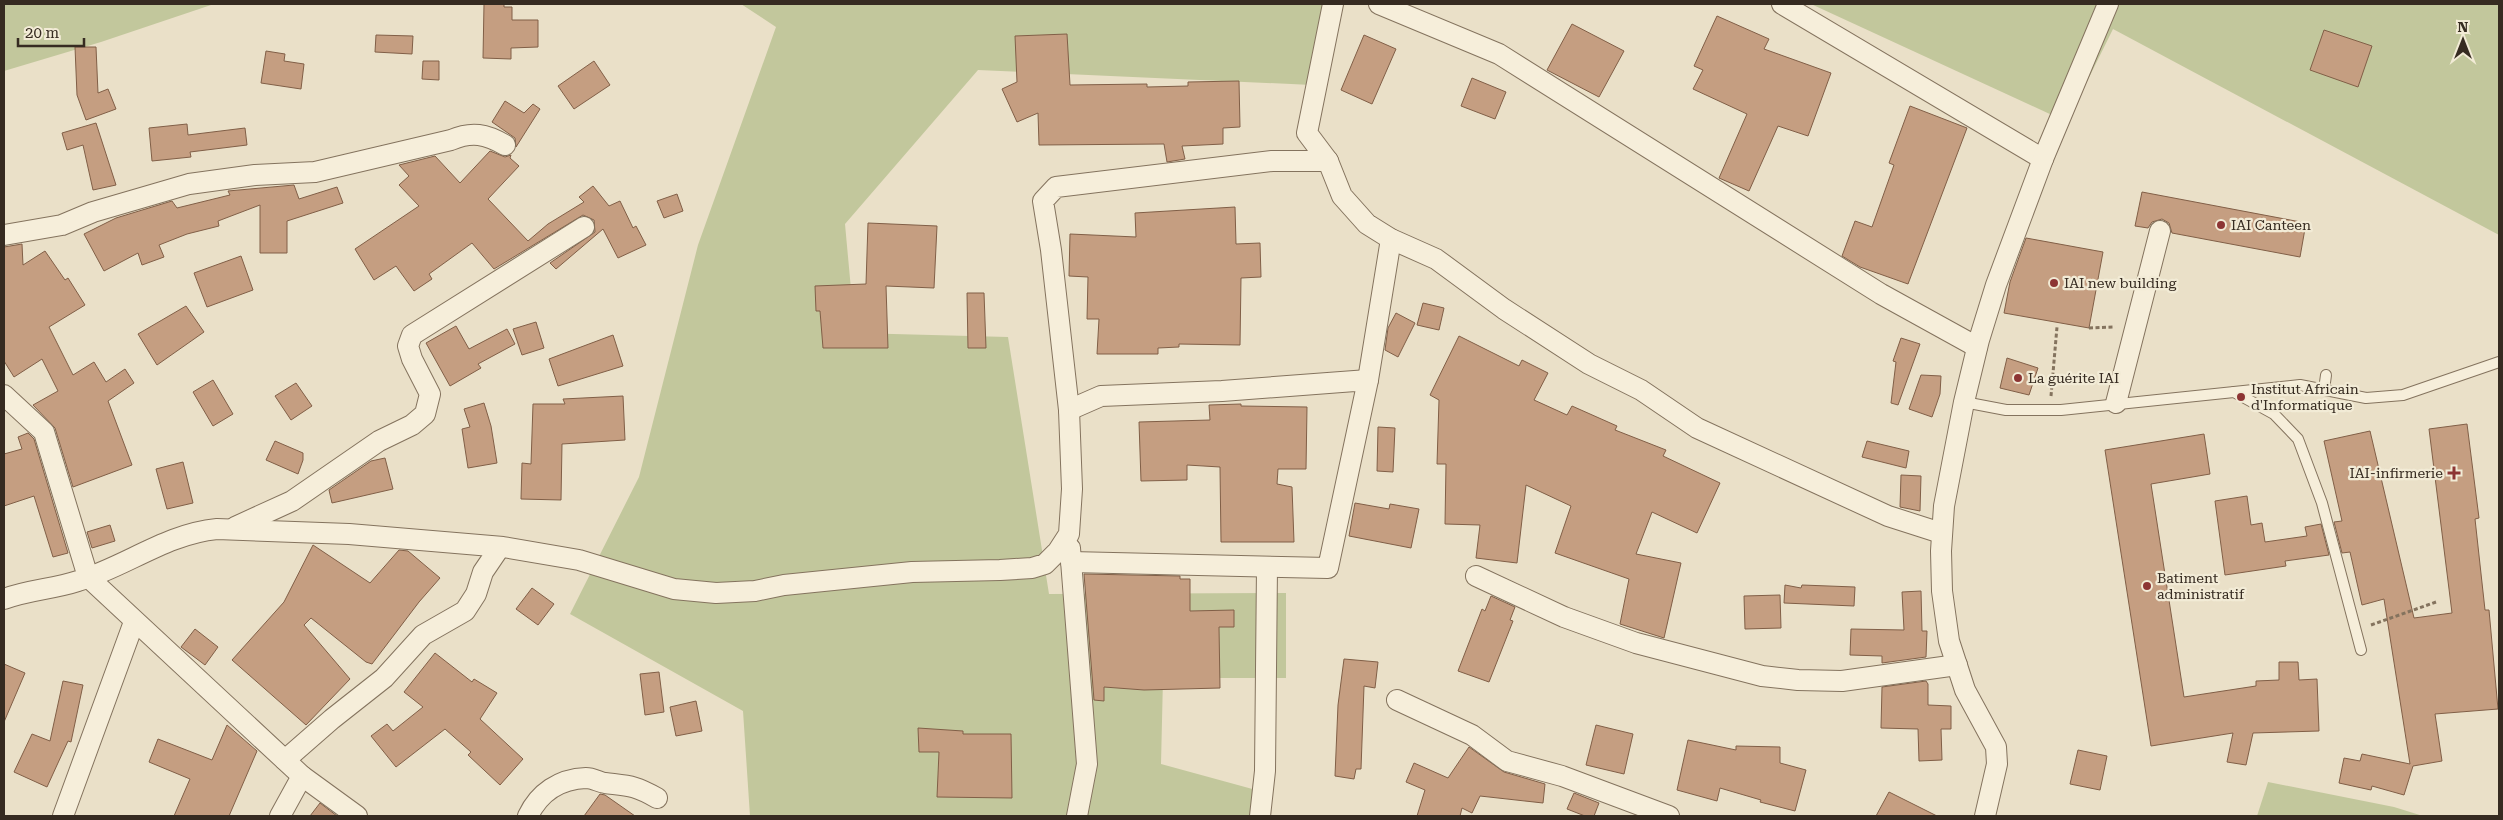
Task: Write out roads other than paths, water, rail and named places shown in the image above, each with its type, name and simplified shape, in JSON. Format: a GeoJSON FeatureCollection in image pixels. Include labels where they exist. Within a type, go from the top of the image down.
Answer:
{"type":"FeatureCollection","features":[{"type":"Feature","properties":{"kind":"street"},"geometry":{"type":"LineString","coordinates":[[1333,4],[1307,133],[1328,161],[1342,196],[1367,224],[1391,239],[1436,259],[1504,309],[1589,364],[1641,390],[1697,428],[1888,516],[1942,533]]}},
{"type":"Feature","properties":{"kind":"street"},"geometry":{"type":"LineString","coordinates":[[1379,4],[1499,54],[1881,294],[1977,347]]}},
{"type":"Feature","properties":{"kind":"street"},"geometry":{"type":"LineString","coordinates":[[1782,4],[2042,159]]}},
{"type":"Feature","properties":{"kind":"street"},"geometry":{"type":"LineString","coordinates":[[1985,816],[1998,764],[1996,747],[1965,690],[1949,641],[1942,591],[1944,506],[1964,402],[1977,347],[1996,285],[2042,159],[2108,4]]}},
{"type":"Feature","properties":{"kind":"street"},"geometry":{"type":"LineString","coordinates":[[4,235],[62,225],[93,212],[189,184],[255,175],[316,172],[451,140],[463,135],[486,134],[505,145]]}},
{"type":"Feature","properties":{"kind":"street"},"geometry":{"type":"LineString","coordinates":[[1077,816],[1087,764],[1069,534],[1072,489],[1069,410],[1051,250],[1043,201],[1056,187],[1272,161],[1328,161]]}},
{"type":"Feature","properties":{"kind":"street"},"geometry":{"type":"LineString","coordinates":[[230,529],[292,501],[379,441],[412,424],[424,414],[430,394],[412,359],[408,346],[412,334],[584,227]]}},
{"type":"Feature","properties":{"kind":"street"},"geometry":{"type":"LineString","coordinates":[[2116,403],[2160,231]]}},
{"type":"Feature","properties":{"kind":"street"},"geometry":{"type":"LineString","coordinates":[[1071,562],[1328,568],[1368,380],[1391,239]]}},
{"type":"Feature","properties":{"kind":"street"},"geometry":{"type":"LineString","coordinates":[[1069,410],[1101,396],[1368,380]]}},
{"type":"Feature","properties":{"kind":"street"},"geometry":{"type":"LineString","coordinates":[[4,395],[44,432],[88,577],[134,622],[302,776],[357,816]]}},
{"type":"Feature","properties":{"kind":"street"},"geometry":{"type":"LineString","coordinates":[[4,599],[88,577],[170,540],[198,531],[230,529],[349,534],[500,547],[579,560],[674,589],[716,593],[912,572],[1032,568],[1044,564],[1058,551],[1069,534]]}},
{"type":"Feature","properties":{"kind":"street"},"geometry":{"type":"LineString","coordinates":[[286,760],[332,719],[384,678],[424,635],[465,611],[476,594],[483,572],[500,547]]}},
{"type":"Feature","properties":{"kind":"street"},"geometry":{"type":"LineString","coordinates":[[1260,816],[1265,771],[1267,567]]}},
{"type":"Feature","properties":{"kind":"street"},"geometry":{"type":"LineString","coordinates":[[1476,576],[1564,616],[1636,643],[1762,676],[1798,680],[1842,681],[1957,665]]}},
{"type":"Feature","properties":{"kind":"street"},"geometry":{"type":"LineString","coordinates":[[63,816],[134,622]]}},
{"type":"Feature","properties":{"kind":"street"},"geometry":{"type":"LineString","coordinates":[[1397,700],[1472,735],[1508,761],[1562,776],[1669,816]]}},
{"type":"Feature","properties":{"kind":"street"},"geometry":{"type":"LineString","coordinates":[[280,816],[302,776]]}},
{"type":"Feature","properties":{"kind":"street"},"geometry":{"type":"LineString","coordinates":[[528,816],[539,796],[547,790],[588,778],[606,783],[631,785],[657,798]]}},
{"type":"Feature","properties":{"kind":"lane"},"geometry":{"type":"LineString","coordinates":[[1964,402],[2006,410],[2050,410],[2300,385],[2366,398],[2403,395],[2499,362]]}},
{"type":"Feature","properties":{"kind":"lane"},"geometry":{"type":"LineString","coordinates":[[2324,390],[2326,375]]}},
{"type":"Feature","properties":{"kind":"lane"},"geometry":{"type":"LineString","coordinates":[[2234,392],[2274,414],[2298,439],[2322,502],[2361,650]]}},
{"type":"Feature","properties":{"kind":"place","name":"IAI Canteen"},"geometry":{"type":"Point","coordinates":[2221,225]}},
{"type":"Feature","properties":{"kind":"place","name":"IAI new building"},"geometry":{"type":"Point","coordinates":[2054,283]}},
{"type":"Feature","properties":{"kind":"place","name":"La guérite IAI"},"geometry":{"type":"Point","coordinates":[2018,378]}},
{"type":"Feature","properties":{"kind":"place","name":"Institut Africain d'Informatique"},"geometry":{"type":"Point","coordinates":[2241,397]}},
{"type":"Feature","properties":{"kind":"place","name":"IAI-infirmerie"},"geometry":{"type":"Point","coordinates":[2454,473]}},
{"type":"Feature","properties":{"kind":"place","name":"Batiment administratif"},"geometry":{"type":"Point","coordinates":[2147,586]}}]}
